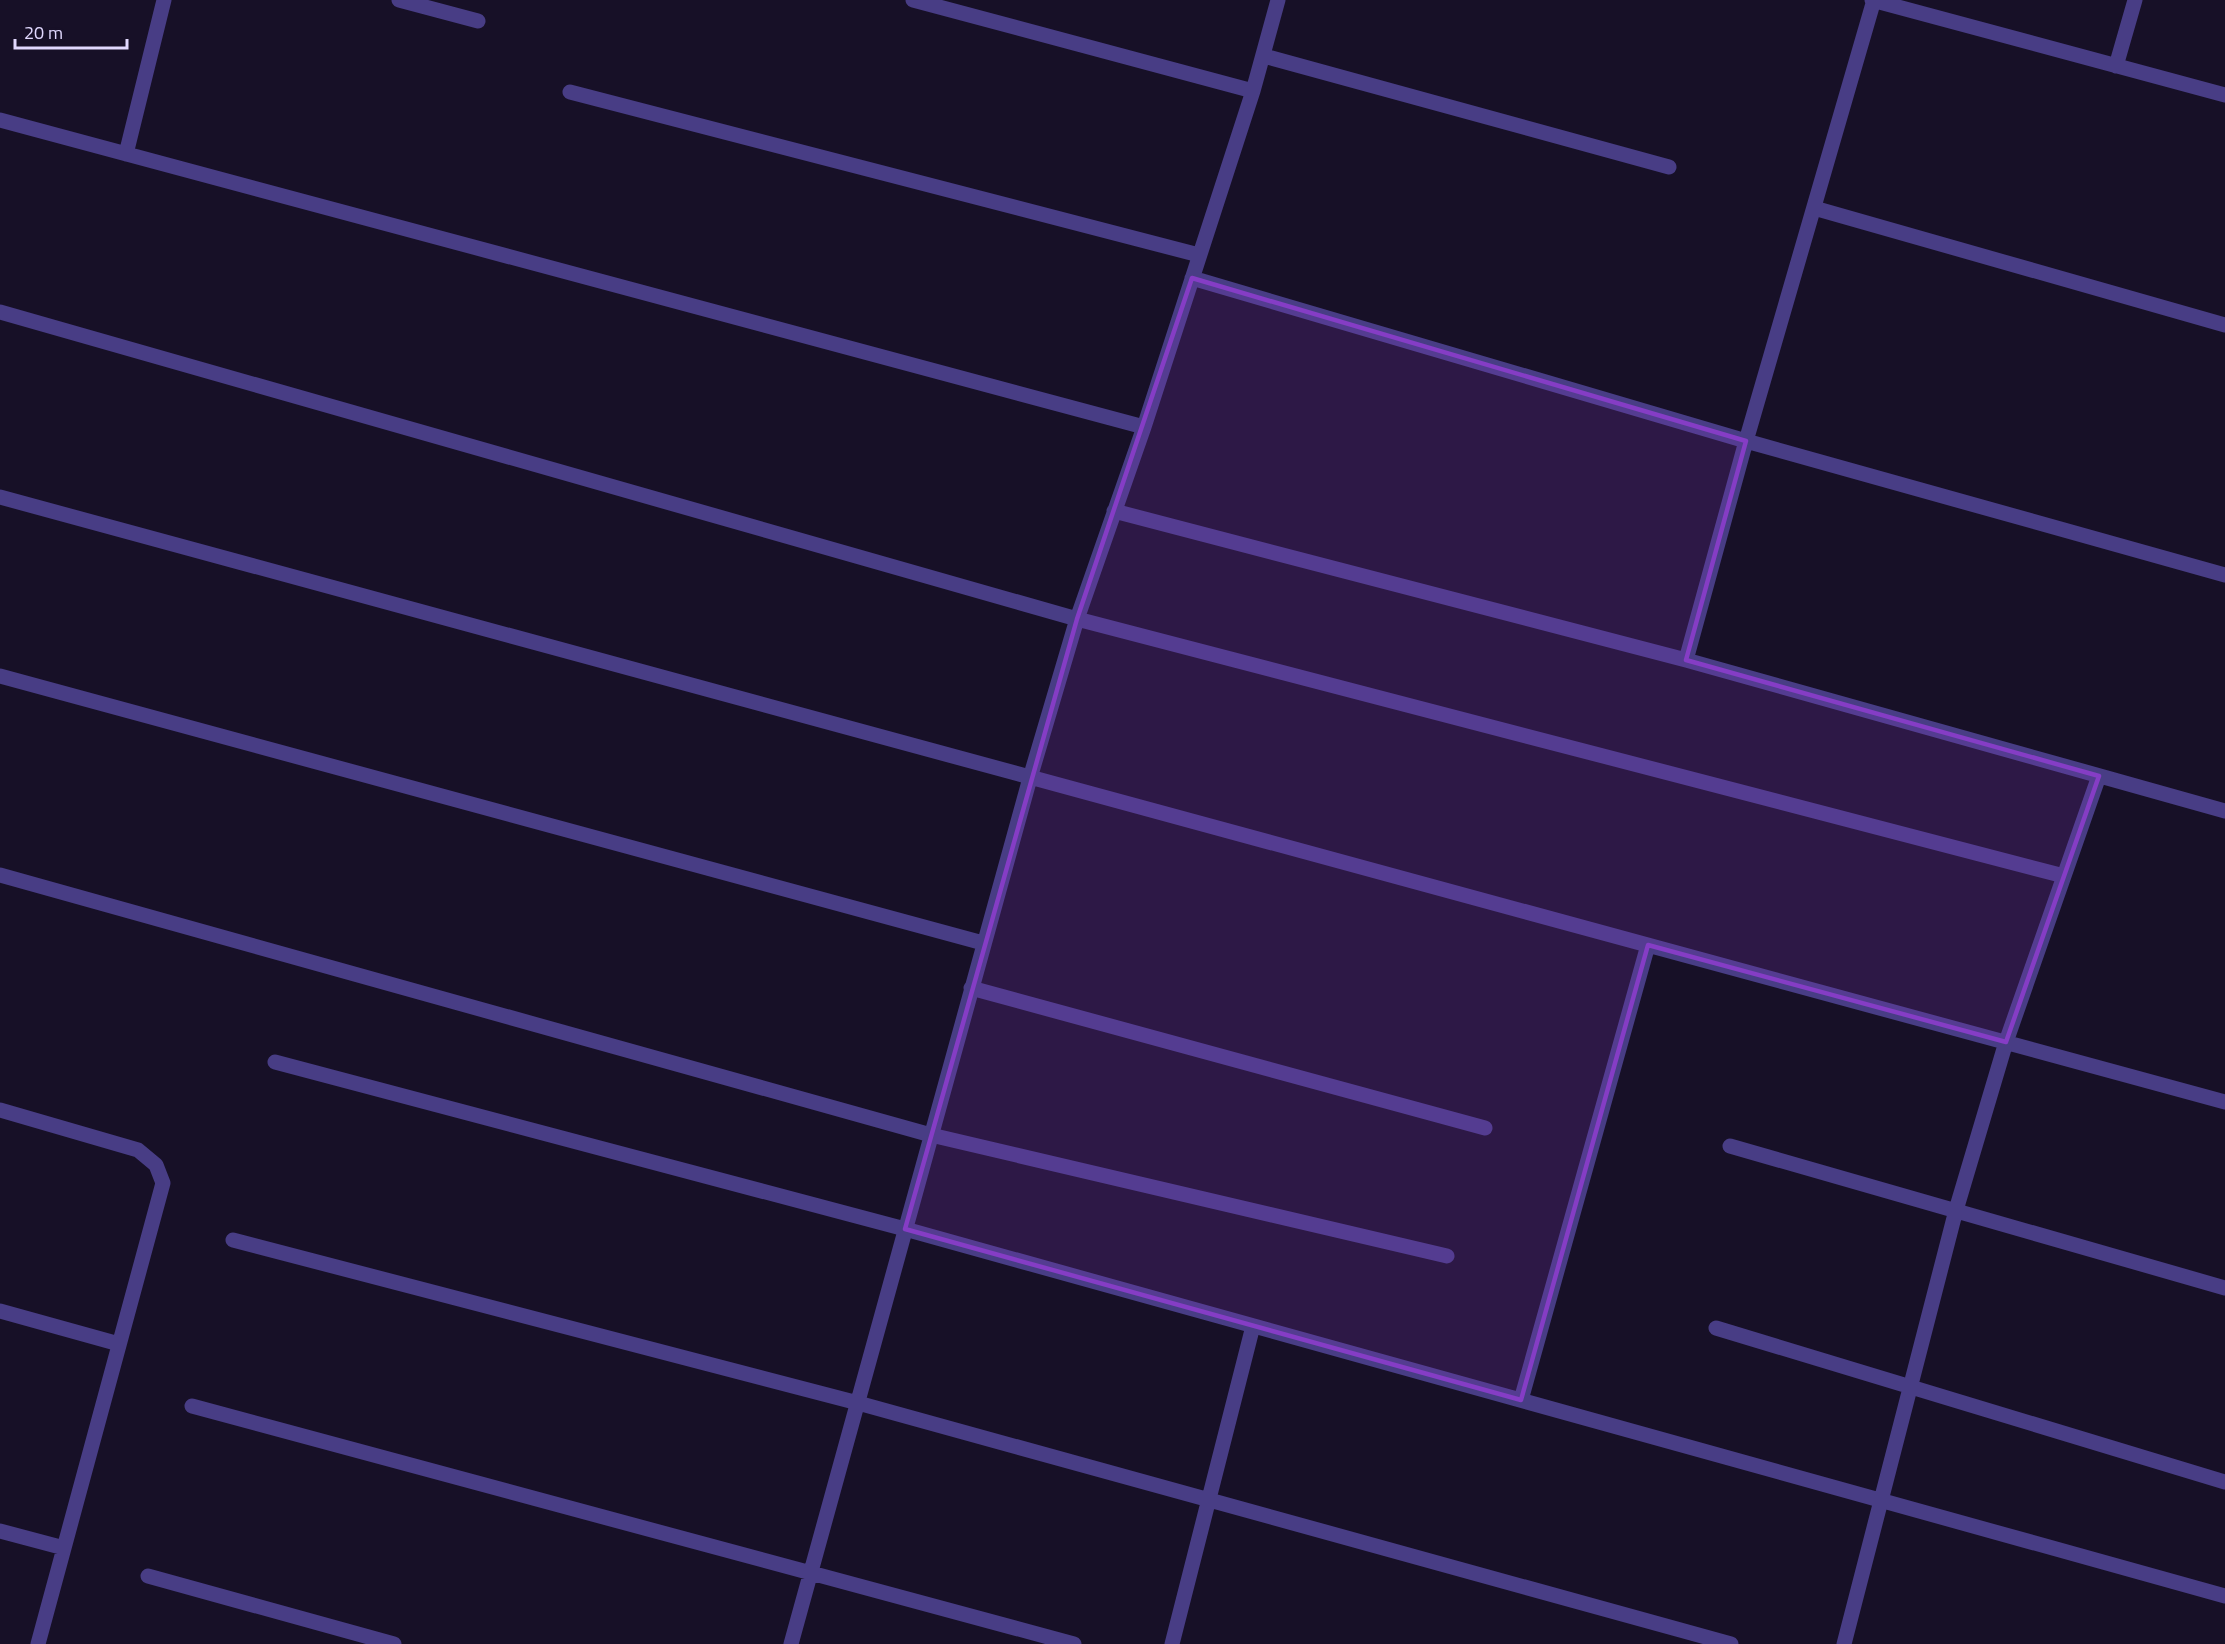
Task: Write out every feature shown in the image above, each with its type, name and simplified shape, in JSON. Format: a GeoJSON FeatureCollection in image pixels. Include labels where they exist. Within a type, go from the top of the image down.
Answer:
{"type":"FeatureCollection","features":[{"type":"Feature","properties":{"kind":"street"},"geometry":{"type":"LineString","coordinates":[[126,154],[164,0]]}},
{"type":"Feature","properties":{"kind":"street"},"geometry":{"type":"LineString","coordinates":[[399,0],[478,21]]}},
{"type":"Feature","properties":{"kind":"street"},"geometry":{"type":"LineString","coordinates":[[913,0],[1253,91]]}},
{"type":"Feature","properties":{"kind":"street"},"geometry":{"type":"LineString","coordinates":[[791,1644],[983,943],[1077,619],[1144,427],[1200,255],[1264,57],[1278,0]]}},
{"type":"Feature","properties":{"kind":"street"},"geometry":{"type":"LineString","coordinates":[[1686,660],[1746,441],[1873,0],[2225,95]]}},
{"type":"Feature","properties":{"kind":"street"},"geometry":{"type":"LineString","coordinates":[[2116,66],[2135,0]]}},
{"type":"Feature","properties":{"kind":"street"},"geometry":{"type":"LineString","coordinates":[[1264,57],[1669,167]]}},
{"type":"Feature","properties":{"kind":"street"},"geometry":{"type":"LineString","coordinates":[[570,92],[1200,255]]}},
{"type":"Feature","properties":{"kind":"street"},"geometry":{"type":"LineString","coordinates":[[0,120],[1144,427]]}},
{"type":"Feature","properties":{"kind":"street"},"geometry":{"type":"LineString","coordinates":[[1814,208],[2225,325]]}},
{"type":"Feature","properties":{"kind":"street"},"geometry":{"type":"LineString","coordinates":[[1192,278],[1746,441],[2225,575]]}},
{"type":"Feature","properties":{"kind":"street"},"geometry":{"type":"LineString","coordinates":[[0,312],[1077,619],[2064,876]]}},
{"type":"Feature","properties":{"kind":"street"},"geometry":{"type":"LineString","coordinates":[[0,497],[2225,1102]]}},
{"type":"Feature","properties":{"kind":"street"},"geometry":{"type":"LineString","coordinates":[[1114,511],[1686,660],[2225,812]]}},
{"type":"Feature","properties":{"kind":"street"},"geometry":{"type":"LineString","coordinates":[[0,676],[983,943]]}},
{"type":"Feature","properties":{"kind":"street"},"geometry":{"type":"LineString","coordinates":[[1844,1644],[1956,1210],[2006,1042],[2098,776]]}},
{"type":"Feature","properties":{"kind":"street"},"geometry":{"type":"LineString","coordinates":[[0,875],[931,1135],[1447,1256]]}},
{"type":"Feature","properties":{"kind":"street"},"geometry":{"type":"LineString","coordinates":[[1521,1400],[1648,945]]}},
{"type":"Feature","properties":{"kind":"street"},"geometry":{"type":"LineString","coordinates":[[971,988],[1485,1128]]}},
{"type":"Feature","properties":{"kind":"street"},"geometry":{"type":"LineString","coordinates":[[274,1062],[905,1229],[2225,1596]]}},
{"type":"Feature","properties":{"kind":"street"},"geometry":{"type":"LineString","coordinates":[[0,1110],[138,1150],[156,1165],[163,1183],[38,1644]]}},
{"type":"Feature","properties":{"kind":"street"},"geometry":{"type":"LineString","coordinates":[[1730,1146],[2225,1288]]}},
{"type":"Feature","properties":{"kind":"street"},"geometry":{"type":"LineString","coordinates":[[233,1240],[858,1402],[1731,1644]]}},
{"type":"Feature","properties":{"kind":"street"},"geometry":{"type":"LineString","coordinates":[[0,1311],[119,1344]]}},
{"type":"Feature","properties":{"kind":"street"},"geometry":{"type":"LineString","coordinates":[[1172,1644],[1253,1326]]}},
{"type":"Feature","properties":{"kind":"street"},"geometry":{"type":"LineString","coordinates":[[1716,1328],[2225,1482]]}},
{"type":"Feature","properties":{"kind":"street"},"geometry":{"type":"LineString","coordinates":[[192,1406],[1074,1644]]}},
{"type":"Feature","properties":{"kind":"street"},"geometry":{"type":"LineString","coordinates":[[0,1531],[64,1548]]}},
{"type":"Feature","properties":{"kind":"street"},"geometry":{"type":"LineString","coordinates":[[148,1576],[394,1644]]}},
{"type":"Feature","properties":{"kind":"highlighted area"},"geometry":{"type":"Polygon","coordinates":[[[1192,278],[1746,441],[1686,660],[2099,776],[2006,1042],[1648,945],[1521,1400],[905,1229],[1077,619],[1192,278]]]}}]}
